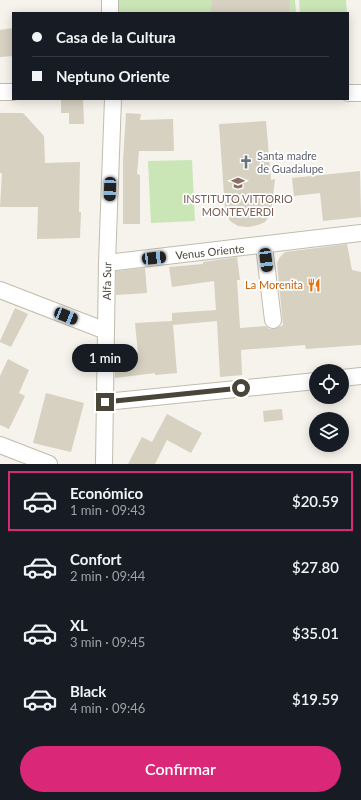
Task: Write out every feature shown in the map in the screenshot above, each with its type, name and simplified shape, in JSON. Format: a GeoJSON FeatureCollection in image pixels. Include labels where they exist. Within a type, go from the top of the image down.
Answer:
{"type":"FeatureCollection","features":[{"type":"Feature","properties":{"kind":"street"},"geometry":{"type":"LineString","coordinates":[[110,0],[110,12]]}},
{"type":"Feature","properties":{"kind":"street"},"geometry":{"type":"LineString","coordinates":[[0,92],[12,92]]}},
{"type":"Feature","properties":{"kind":"street"},"geometry":{"type":"LineString","coordinates":[[349,93],[361,93]]}},
{"type":"Feature","properties":{"kind":"street","name":"Alfa Sur"},"geometry":{"type":"LineString","coordinates":[[104,464],[107,263],[113,100]]}},
{"type":"Feature","properties":{"kind":"street","name":"Venus Oriente"},"geometry":{"type":"LineString","coordinates":[[107,263],[264,246],[361,233]]}},
{"type":"Feature","properties":{"kind":"street"},"geometry":{"type":"LineString","coordinates":[[264,246],[273,320]]}},
{"type":"Feature","properties":{"kind":"street"},"geometry":{"type":"LineString","coordinates":[[0,290],[106,331]]}},
{"type":"Feature","properties":{"kind":"street"},"geometry":{"type":"LineString","coordinates":[[349,377],[361,376]]}},
{"type":"Feature","properties":{"kind":"street"},"geometry":{"type":"LineString","coordinates":[[105,402],[309,382]]}},
{"type":"Feature","properties":{"kind":"street"},"geometry":{"type":"LineString","coordinates":[[0,445],[49,464]]}},
{"type":"Feature","properties":{"kind":"green space"},"geometry":{"type":"Polygon","coordinates":[[[118,0],[295,0],[296,12],[119,12],[118,0]]]}},
{"type":"Feature","properties":{"kind":"green space"},"geometry":{"type":"Polygon","coordinates":[[[299,0],[346,0],[347,12],[300,12],[299,0]]]}},
{"type":"Feature","properties":{"kind":"green space"},"geometry":{"type":"Polygon","coordinates":[[[192,160],[195,221],[151,223],[148,161],[192,160]]]}},
{"type":"Feature","properties":{"kind":"building"},"geometry":{"type":"Polygon","coordinates":[[[212,0],[290,0],[289,12],[211,12],[212,0]]]}},
{"type":"Feature","properties":{"kind":"building"},"geometry":{"type":"Polygon","coordinates":[[[12,28],[12,56],[0,57],[0,30],[12,28]]]}},
{"type":"Feature","properties":{"kind":"building"},"geometry":{"type":"Polygon","coordinates":[[[61,100],[83,100],[84,124],[69,124],[69,113],[61,113],[61,100]]]}},
{"type":"Feature","properties":{"kind":"building"},"geometry":{"type":"Polygon","coordinates":[[[0,113],[23,113],[44,136],[45,163],[80,162],[80,238],[37,239],[38,207],[0,207],[2,173],[0,173],[0,113]]]}},
{"type":"Feature","properties":{"kind":"building"},"geometry":{"type":"Polygon","coordinates":[[[126,113],[141,114],[140,120],[173,119],[174,151],[139,151],[137,174],[140,175],[140,224],[123,224],[123,161],[126,113]]]}},
{"type":"Feature","properties":{"kind":"building","name":"Santa madre de Guadalupe"},"geometry":{"type":"Polygon","coordinates":[[[266,121],[271,180],[275,179],[271,213],[265,222],[258,225],[248,227],[238,226],[230,221],[225,209],[219,124],[266,121]]]}},
{"type":"Feature","properties":{"kind":"building"},"geometry":{"type":"Polygon","coordinates":[[[360,171],[361,217],[323,221],[320,193],[294,196],[292,178],[360,171]]]}},
{"type":"Feature","properties":{"kind":"building"},"geometry":{"type":"Polygon","coordinates":[[[347,244],[352,270],[361,272],[361,345],[306,349],[305,345],[241,350],[242,375],[220,377],[217,321],[173,325],[177,373],[155,375],[155,373],[115,378],[115,356],[138,353],[135,323],[172,321],[172,313],[216,310],[214,281],[172,287],[169,267],[203,264],[203,262],[237,257],[240,280],[237,280],[240,328],[266,326],[269,329],[274,329],[283,325],[277,263],[280,257],[285,252],[347,244]]]}},
{"type":"Feature","properties":{"kind":"building"},"geometry":{"type":"Polygon","coordinates":[[[145,268],[147,293],[116,295],[116,271],[145,268]]]}},
{"type":"Feature","properties":{"kind":"building"},"geometry":{"type":"Polygon","coordinates":[[[15,308],[28,314],[11,347],[0,341],[15,308]]]}},
{"type":"Feature","properties":{"kind":"building"},"geometry":{"type":"Polygon","coordinates":[[[8,359],[29,370],[19,393],[25,396],[9,429],[0,425],[0,376],[8,359]]]}},
{"type":"Feature","properties":{"kind":"building"},"geometry":{"type":"Polygon","coordinates":[[[46,393],[84,403],[71,452],[33,443],[46,393]]]}},
{"type":"Feature","properties":{"kind":"building"},"geometry":{"type":"Polygon","coordinates":[[[282,409],[283,420],[264,422],[263,411],[282,409]]]}},
{"type":"Feature","properties":{"kind":"building"},"geometry":{"type":"Polygon","coordinates":[[[167,414],[202,433],[191,453],[167,440],[155,464],[128,464],[142,437],[152,442],[167,414]]]}},
{"type":"Feature","properties":{"kind":"place","name":"Santa madre de Guadalupe"},"geometry":{"type":"Point","coordinates":[246,162]}},
{"type":"Feature","properties":{"kind":"place","name":"INSTITUTO VITTORIO MONTEVERDI"},"geometry":{"type":"Point","coordinates":[238,183]}},
{"type":"Feature","properties":{"kind":"place","name":"La Morenita"},"geometry":{"type":"Point","coordinates":[314,285]}},
{"type":"Feature","properties":{"kind":"route"},"geometry":{"type":"LineString","coordinates":[[105,402],[241,388]]}}]}
